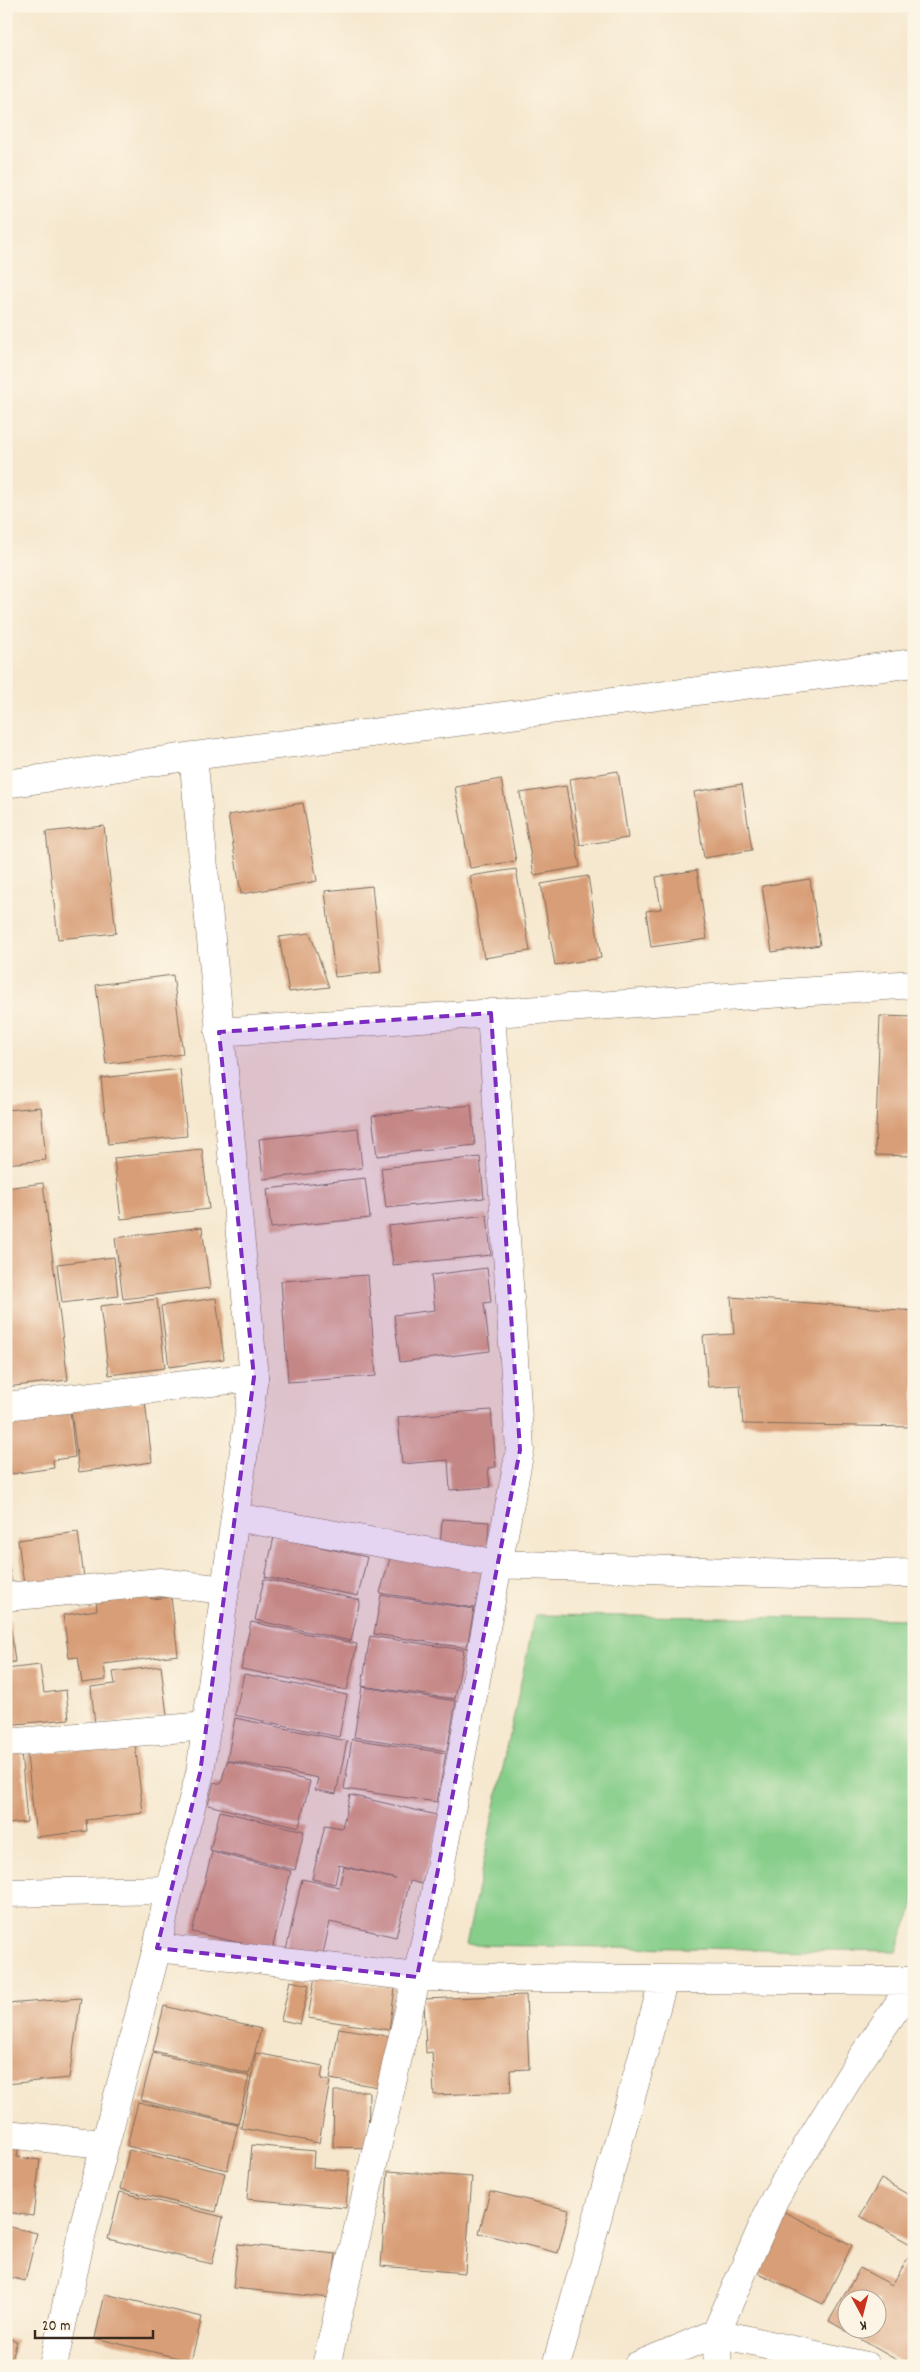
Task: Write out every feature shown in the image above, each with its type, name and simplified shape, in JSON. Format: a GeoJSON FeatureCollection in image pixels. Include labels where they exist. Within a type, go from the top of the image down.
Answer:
{"type":"FeatureCollection","features":[{"type":"Feature","properties":{"kind":"street"},"geometry":{"type":"LineString","coordinates":[[6,784],[193,756],[914,664]]}},
{"type":"Feature","properties":{"kind":"street"},"geometry":{"type":"LineString","coordinates":[[52,2366],[84,2224],[158,1948],[169,1890],[200,1773],[254,1377],[218,1032],[193,756]]}},
{"type":"Feature","properties":{"kind":"street"},"geometry":{"type":"LineString","coordinates":[[218,1032],[914,984]]}},
{"type":"Feature","properties":{"kind":"street"},"geometry":{"type":"LineString","coordinates":[[326,2366],[417,1977],[520,1450],[491,1013]]}},
{"type":"Feature","properties":{"kind":"street"},"geometry":{"type":"LineString","coordinates":[[6,1406],[254,1377]]}},
{"type":"Feature","properties":{"kind":"street"},"geometry":{"type":"LineString","coordinates":[[235,1517],[498,1564],[824,1575],[914,1573]]}},
{"type":"Feature","properties":{"kind":"street"},"geometry":{"type":"LineString","coordinates":[[6,1597],[160,1582],[224,1590]]}},
{"type":"Feature","properties":{"kind":"street"},"geometry":{"type":"LineString","coordinates":[[6,1743],[207,1726]]}},
{"type":"Feature","properties":{"kind":"street"},"geometry":{"type":"LineString","coordinates":[[6,1893],[169,1890]]}},
{"type":"Feature","properties":{"kind":"street"},"geometry":{"type":"LineString","coordinates":[[158,1948],[417,1977],[914,1982]]}},
{"type":"Feature","properties":{"kind":"street"},"geometry":{"type":"LineString","coordinates":[[556,2366],[664,1979]]}},
{"type":"Feature","properties":{"kind":"street"},"geometry":{"type":"LineString","coordinates":[[718,2366],[716,2333],[775,2198],[858,2063],[914,1982]]}},
{"type":"Feature","properties":{"kind":"street"},"geometry":{"type":"LineString","coordinates":[[6,2134],[104,2144]]}},
{"type":"Feature","properties":{"kind":"street"},"geometry":{"type":"LineString","coordinates":[[638,2366],[716,2333],[866,2366]]}},
{"type":"Feature","properties":{"kind":"highlighted area"},"geometry":{"type":"Polygon","coordinates":[[[491,1013],[520,1450],[417,1977],[157,1948],[200,1773],[254,1377],[219,1032],[491,1013]]]}},
{"type":"Feature","properties":{"kind":"green space"},"geometry":{"type":"Polygon","coordinates":[[[535,1615],[914,1619],[914,1906],[896,1951],[466,1945],[535,1615]]]}},
{"type":"Feature","properties":{"kind":"building"},"geometry":{"type":"Polygon","coordinates":[[[618,771],[628,838],[580,845],[570,779],[618,771]]]}},
{"type":"Feature","properties":{"kind":"building"},"geometry":{"type":"Polygon","coordinates":[[[501,779],[516,861],[470,868],[455,787],[501,779]]]}},
{"type":"Feature","properties":{"kind":"building"},"geometry":{"type":"Polygon","coordinates":[[[742,784],[752,850],[704,858],[694,792],[742,784]]]}},
{"type":"Feature","properties":{"kind":"building"},"geometry":{"type":"Polygon","coordinates":[[[566,786],[580,867],[534,875],[520,793],[566,786]]]}},
{"type":"Feature","properties":{"kind":"building"},"geometry":{"type":"Polygon","coordinates":[[[303,803],[317,881],[241,894],[228,815],[303,803]]]}},
{"type":"Feature","properties":{"kind":"building"},"geometry":{"type":"Polygon","coordinates":[[[104,826],[116,933],[58,939],[46,832],[104,826]]]}},
{"type":"Feature","properties":{"kind":"building"},"geometry":{"type":"Polygon","coordinates":[[[516,869],[530,951],[484,958],[470,876],[516,869]]]}},
{"type":"Feature","properties":{"kind":"building"},"geometry":{"type":"Polygon","coordinates":[[[697,870],[707,939],[651,947],[646,911],[661,909],[656,877],[697,870]]]}},
{"type":"Feature","properties":{"kind":"building"},"geometry":{"type":"Polygon","coordinates":[[[588,876],[601,958],[555,965],[541,884],[588,876]]]}},
{"type":"Feature","properties":{"kind":"building"},"geometry":{"type":"Polygon","coordinates":[[[810,879],[820,945],[772,952],[762,886],[810,879]]]}},
{"type":"Feature","properties":{"kind":"building"},"geometry":{"type":"Polygon","coordinates":[[[372,886],[381,972],[335,977],[325,891],[372,886]]]}},
{"type":"Feature","properties":{"kind":"building"},"geometry":{"type":"Polygon","coordinates":[[[310,933],[329,987],[289,992],[279,937],[310,933]]]}},
{"type":"Feature","properties":{"kind":"building"},"geometry":{"type":"Polygon","coordinates":[[[173,975],[183,1054],[106,1064],[96,985],[173,975]]]}},
{"type":"Feature","properties":{"kind":"building"},"geometry":{"type":"Polygon","coordinates":[[[880,1016],[914,1017],[914,1156],[875,1155],[880,1016]]]}},
{"type":"Feature","properties":{"kind":"building"},"geometry":{"type":"Polygon","coordinates":[[[180,1069],[187,1136],[108,1144],[101,1078],[180,1069]]]}},
{"type":"Feature","properties":{"kind":"building"},"geometry":{"type":"Polygon","coordinates":[[[471,1105],[475,1145],[377,1156],[372,1116],[471,1105]]]}},
{"type":"Feature","properties":{"kind":"building"},"geometry":{"type":"Polygon","coordinates":[[[41,1107],[46,1160],[6,1164],[6,1110],[41,1107]]]}},
{"type":"Feature","properties":{"kind":"building"},"geometry":{"type":"Polygon","coordinates":[[[358,1128],[362,1168],[263,1179],[259,1139],[358,1128]]]}},
{"type":"Feature","properties":{"kind":"building"},"geometry":{"type":"Polygon","coordinates":[[[202,1149],[209,1209],[121,1219],[114,1158],[202,1149]]]}},
{"type":"Feature","properties":{"kind":"building"},"geometry":{"type":"Polygon","coordinates":[[[480,1157],[484,1198],[386,1208],[381,1168],[480,1157]]]}},
{"type":"Feature","properties":{"kind":"building"},"geometry":{"type":"Polygon","coordinates":[[[365,1178],[370,1218],[271,1228],[267,1189],[365,1178]]]}},
{"type":"Feature","properties":{"kind":"building"},"geometry":{"type":"Polygon","coordinates":[[[43,1183],[68,1380],[6,1387],[6,1188],[43,1183]]]}},
{"type":"Feature","properties":{"kind":"building"},"geometry":{"type":"Polygon","coordinates":[[[487,1215],[491,1255],[393,1265],[388,1226],[487,1215]]]}},
{"type":"Feature","properties":{"kind":"building"},"geometry":{"type":"Polygon","coordinates":[[[202,1227],[210,1288],[123,1299],[115,1238],[202,1227]]]}},
{"type":"Feature","properties":{"kind":"building"},"geometry":{"type":"Polygon","coordinates":[[[114,1257],[118,1296],[62,1303],[57,1264],[114,1257]]]}},
{"type":"Feature","properties":{"kind":"building"},"geometry":{"type":"Polygon","coordinates":[[[487,1268],[491,1302],[484,1303],[490,1351],[400,1362],[394,1315],[435,1310],[431,1275],[487,1268]]]}},
{"type":"Feature","properties":{"kind":"building"},"geometry":{"type":"Polygon","coordinates":[[[368,1275],[376,1376],[288,1382],[281,1281],[368,1275]]]}},
{"type":"Feature","properties":{"kind":"building"},"geometry":{"type":"Polygon","coordinates":[[[731,1297],[914,1311],[914,1427],[743,1424],[740,1385],[708,1387],[703,1336],[734,1334],[731,1297]]]}},
{"type":"Feature","properties":{"kind":"building"},"geometry":{"type":"Polygon","coordinates":[[[216,1298],[224,1359],[169,1367],[161,1306],[216,1298]]]}},
{"type":"Feature","properties":{"kind":"building"},"geometry":{"type":"Polygon","coordinates":[[[157,1299],[165,1368],[109,1375],[100,1306],[157,1299]]]}},
{"type":"Feature","properties":{"kind":"building"},"geometry":{"type":"Polygon","coordinates":[[[145,1401],[152,1462],[79,1472],[71,1410],[145,1401]]]}},
{"type":"Feature","properties":{"kind":"building"},"geometry":{"type":"Polygon","coordinates":[[[70,1410],[75,1457],[53,1460],[54,1468],[11,1474],[6,1418],[70,1410]]]}},
{"type":"Feature","properties":{"kind":"building"},"geometry":{"type":"Polygon","coordinates":[[[491,1410],[496,1467],[488,1468],[490,1487],[450,1490],[448,1460],[402,1464],[398,1417],[491,1410]]]}},
{"type":"Feature","properties":{"kind":"building"},"geometry":{"type":"Polygon","coordinates":[[[6,1462],[10,1485],[6,1486],[6,1462]]]}},
{"type":"Feature","properties":{"kind":"building"},"geometry":{"type":"Polygon","coordinates":[[[442,1519],[489,1522],[487,1553],[440,1550],[442,1519]]]}},
{"type":"Feature","properties":{"kind":"building"},"geometry":{"type":"Polygon","coordinates":[[[78,1532],[84,1578],[24,1585],[18,1540],[78,1532]]]}},
{"type":"Feature","properties":{"kind":"building"},"geometry":{"type":"Polygon","coordinates":[[[274,1537],[367,1557],[358,1596],[265,1577],[274,1537]]]}},
{"type":"Feature","properties":{"kind":"building"},"geometry":{"type":"Polygon","coordinates":[[[6,1548],[12,1583],[6,1584],[6,1548]]]}},
{"type":"Feature","properties":{"kind":"building"},"geometry":{"type":"Polygon","coordinates":[[[391,1555],[485,1569],[475,1608],[380,1593],[391,1555]]]}},
{"type":"Feature","properties":{"kind":"building"},"geometry":{"type":"Polygon","coordinates":[[[264,1579],[360,1600],[351,1641],[255,1620],[264,1579]]]}},
{"type":"Feature","properties":{"kind":"building"},"geometry":{"type":"Polygon","coordinates":[[[150,1594],[151,1599],[171,1597],[178,1655],[104,1664],[106,1680],[82,1683],[78,1657],[69,1658],[63,1615],[97,1610],[96,1600],[150,1594]]]}},
{"type":"Feature","properties":{"kind":"building"},"geometry":{"type":"Polygon","coordinates":[[[381,1595],[474,1609],[467,1648],[374,1634],[381,1595]]]}},
{"type":"Feature","properties":{"kind":"building"},"geometry":{"type":"Polygon","coordinates":[[[10,1621],[15,1662],[6,1663],[6,1622],[10,1621]]]}},
{"type":"Feature","properties":{"kind":"building"},"geometry":{"type":"Polygon","coordinates":[[[251,1622],[357,1644],[347,1690],[241,1669],[251,1622]]]}},
{"type":"Feature","properties":{"kind":"building"},"geometry":{"type":"Polygon","coordinates":[[[370,1636],[464,1650],[455,1699],[362,1686],[370,1636]]]}},
{"type":"Feature","properties":{"kind":"building"},"geometry":{"type":"Polygon","coordinates":[[[40,1665],[44,1693],[66,1690],[69,1719],[6,1725],[6,1669],[40,1665]]]}},
{"type":"Feature","properties":{"kind":"building"},"geometry":{"type":"Polygon","coordinates":[[[161,1666],[167,1716],[95,1724],[91,1687],[115,1684],[113,1672],[161,1666]]]}},
{"type":"Feature","properties":{"kind":"building"},"geometry":{"type":"Polygon","coordinates":[[[244,1674],[347,1695],[339,1737],[235,1715],[244,1674]]]}},
{"type":"Feature","properties":{"kind":"building"},"geometry":{"type":"Polygon","coordinates":[[[362,1687],[456,1701],[447,1751],[354,1737],[362,1687]]]}},
{"type":"Feature","properties":{"kind":"building"},"geometry":{"type":"Polygon","coordinates":[[[235,1718],[347,1741],[336,1794],[315,1790],[318,1778],[227,1760],[235,1718]]]}},
{"type":"Feature","properties":{"kind":"building"},"geometry":{"type":"Polygon","coordinates":[[[352,1739],[446,1753],[437,1802],[344,1789],[352,1739]]]}},
{"type":"Feature","properties":{"kind":"building"},"geometry":{"type":"Polygon","coordinates":[[[135,1743],[143,1813],[86,1820],[87,1831],[36,1837],[27,1755],[135,1743]]]}},
{"type":"Feature","properties":{"kind":"building"},"geometry":{"type":"Polygon","coordinates":[[[21,1751],[27,1822],[6,1824],[6,1752],[21,1751]]]}},
{"type":"Feature","properties":{"kind":"building"},"geometry":{"type":"Polygon","coordinates":[[[227,1761],[310,1781],[299,1827],[208,1805],[214,1782],[221,1784],[227,1761]]]}},
{"type":"Feature","properties":{"kind":"building"},"geometry":{"type":"Polygon","coordinates":[[[350,1795],[441,1816],[422,1884],[410,1881],[396,1937],[330,1922],[321,1963],[285,1955],[302,1879],[339,1887],[344,1867],[396,1879],[339,1865],[335,1884],[312,1879],[325,1825],[342,1828],[350,1795]]]}},
{"type":"Feature","properties":{"kind":"building"},"geometry":{"type":"Polygon","coordinates":[[[220,1811],[304,1831],[295,1870],[210,1850],[220,1811]]]}},
{"type":"Feature","properties":{"kind":"building"},"geometry":{"type":"Polygon","coordinates":[[[212,1852],[291,1871],[272,1950],[192,1932],[212,1852]]]}},
{"type":"Feature","properties":{"kind":"building"},"geometry":{"type":"Polygon","coordinates":[[[315,1976],[395,1989],[389,2030],[308,2018],[315,1976]]]}},
{"type":"Feature","properties":{"kind":"building"},"geometry":{"type":"Polygon","coordinates":[[[290,1981],[309,1985],[300,2024],[281,2020],[290,1981]]]}},
{"type":"Feature","properties":{"kind":"building"},"geometry":{"type":"Polygon","coordinates":[[[526,1995],[529,2069],[510,2070],[511,2092],[434,2095],[432,2052],[426,2053],[424,1999],[526,1995]]]}},
{"type":"Feature","properties":{"kind":"building"},"geometry":{"type":"Polygon","coordinates":[[[81,1998],[69,2078],[6,2084],[6,2004],[81,1998]]]}},
{"type":"Feature","properties":{"kind":"building"},"geometry":{"type":"Polygon","coordinates":[[[164,2006],[261,2029],[249,2074],[153,2051],[164,2006]]]}},
{"type":"Feature","properties":{"kind":"building"},"geometry":{"type":"Polygon","coordinates":[[[339,2028],[393,2037],[385,2088],[330,2079],[339,2028]]]}},
{"type":"Feature","properties":{"kind":"building"},"geometry":{"type":"Polygon","coordinates":[[[153,2053],[249,2076],[238,2124],[141,2100],[153,2053]]]}},
{"type":"Feature","properties":{"kind":"building"},"geometry":{"type":"Polygon","coordinates":[[[256,2053],[323,2066],[321,2079],[330,2081],[319,2143],[241,2128],[256,2053]]]}},
{"type":"Feature","properties":{"kind":"building"},"geometry":{"type":"Polygon","coordinates":[[[334,2091],[369,2091],[368,2148],[333,2147],[334,2091]]]}},
{"type":"Feature","properties":{"kind":"building"},"geometry":{"type":"Polygon","coordinates":[[[138,2102],[238,2125],[227,2170],[127,2146],[138,2102]]]}},
{"type":"Feature","properties":{"kind":"building"},"geometry":{"type":"Polygon","coordinates":[[[6,2139],[19,2140],[17,2157],[40,2160],[33,2216],[6,2212],[6,2139]]]}},
{"type":"Feature","properties":{"kind":"building"},"geometry":{"type":"Polygon","coordinates":[[[252,2145],[314,2151],[313,2168],[349,2171],[346,2208],[247,2199],[252,2145]]]}},
{"type":"Feature","properties":{"kind":"building"},"geometry":{"type":"Polygon","coordinates":[[[129,2150],[225,2173],[216,2212],[120,2189],[129,2150]]]}},
{"type":"Feature","properties":{"kind":"building"},"geometry":{"type":"Polygon","coordinates":[[[388,2171],[472,2177],[465,2273],[381,2266],[388,2171]]]}},
{"type":"Feature","properties":{"kind":"building"},"geometry":{"type":"Polygon","coordinates":[[[881,2179],[914,2198],[914,2246],[860,2216],[881,2179]]]}},
{"type":"Feature","properties":{"kind":"building"},"geometry":{"type":"Polygon","coordinates":[[[490,2191],[569,2210],[558,2253],[479,2233],[490,2191]]]}},
{"type":"Feature","properties":{"kind":"building"},"geometry":{"type":"Polygon","coordinates":[[[120,2192],[223,2217],[212,2264],[108,2239],[120,2192]]]}},
{"type":"Feature","properties":{"kind":"building"},"geometry":{"type":"Polygon","coordinates":[[[782,2211],[852,2245],[823,2304],[752,2270],[782,2211]]]}},
{"type":"Feature","properties":{"kind":"building"},"geometry":{"type":"Polygon","coordinates":[[[6,2226],[37,2233],[25,2281],[6,2276],[6,2226]]]}},
{"type":"Feature","properties":{"kind":"building"},"geometry":{"type":"Polygon","coordinates":[[[238,2244],[336,2254],[331,2298],[233,2288],[238,2244]]]}},
{"type":"Feature","properties":{"kind":"building"},"geometry":{"type":"Polygon","coordinates":[[[914,2248],[914,2366],[907,2366],[862,2340],[888,2340],[888,2290],[847,2290],[860,2268],[892,2285],[914,2248]]]}},
{"type":"Feature","properties":{"kind":"building"},"geometry":{"type":"Polygon","coordinates":[[[105,2294],[202,2317],[191,2361],[95,2338],[105,2294]]]}},
{"type":"Feature","properties":{"kind":"building"},"geometry":{"type":"Polygon","coordinates":[[[838,2306],[838,2326],[829,2321],[838,2306]]]}},
{"type":"Feature","properties":{"kind":"building"},"geometry":{"type":"Polygon","coordinates":[[[6,2338],[17,2341],[10,2366],[6,2366],[6,2338]]]}}]}
